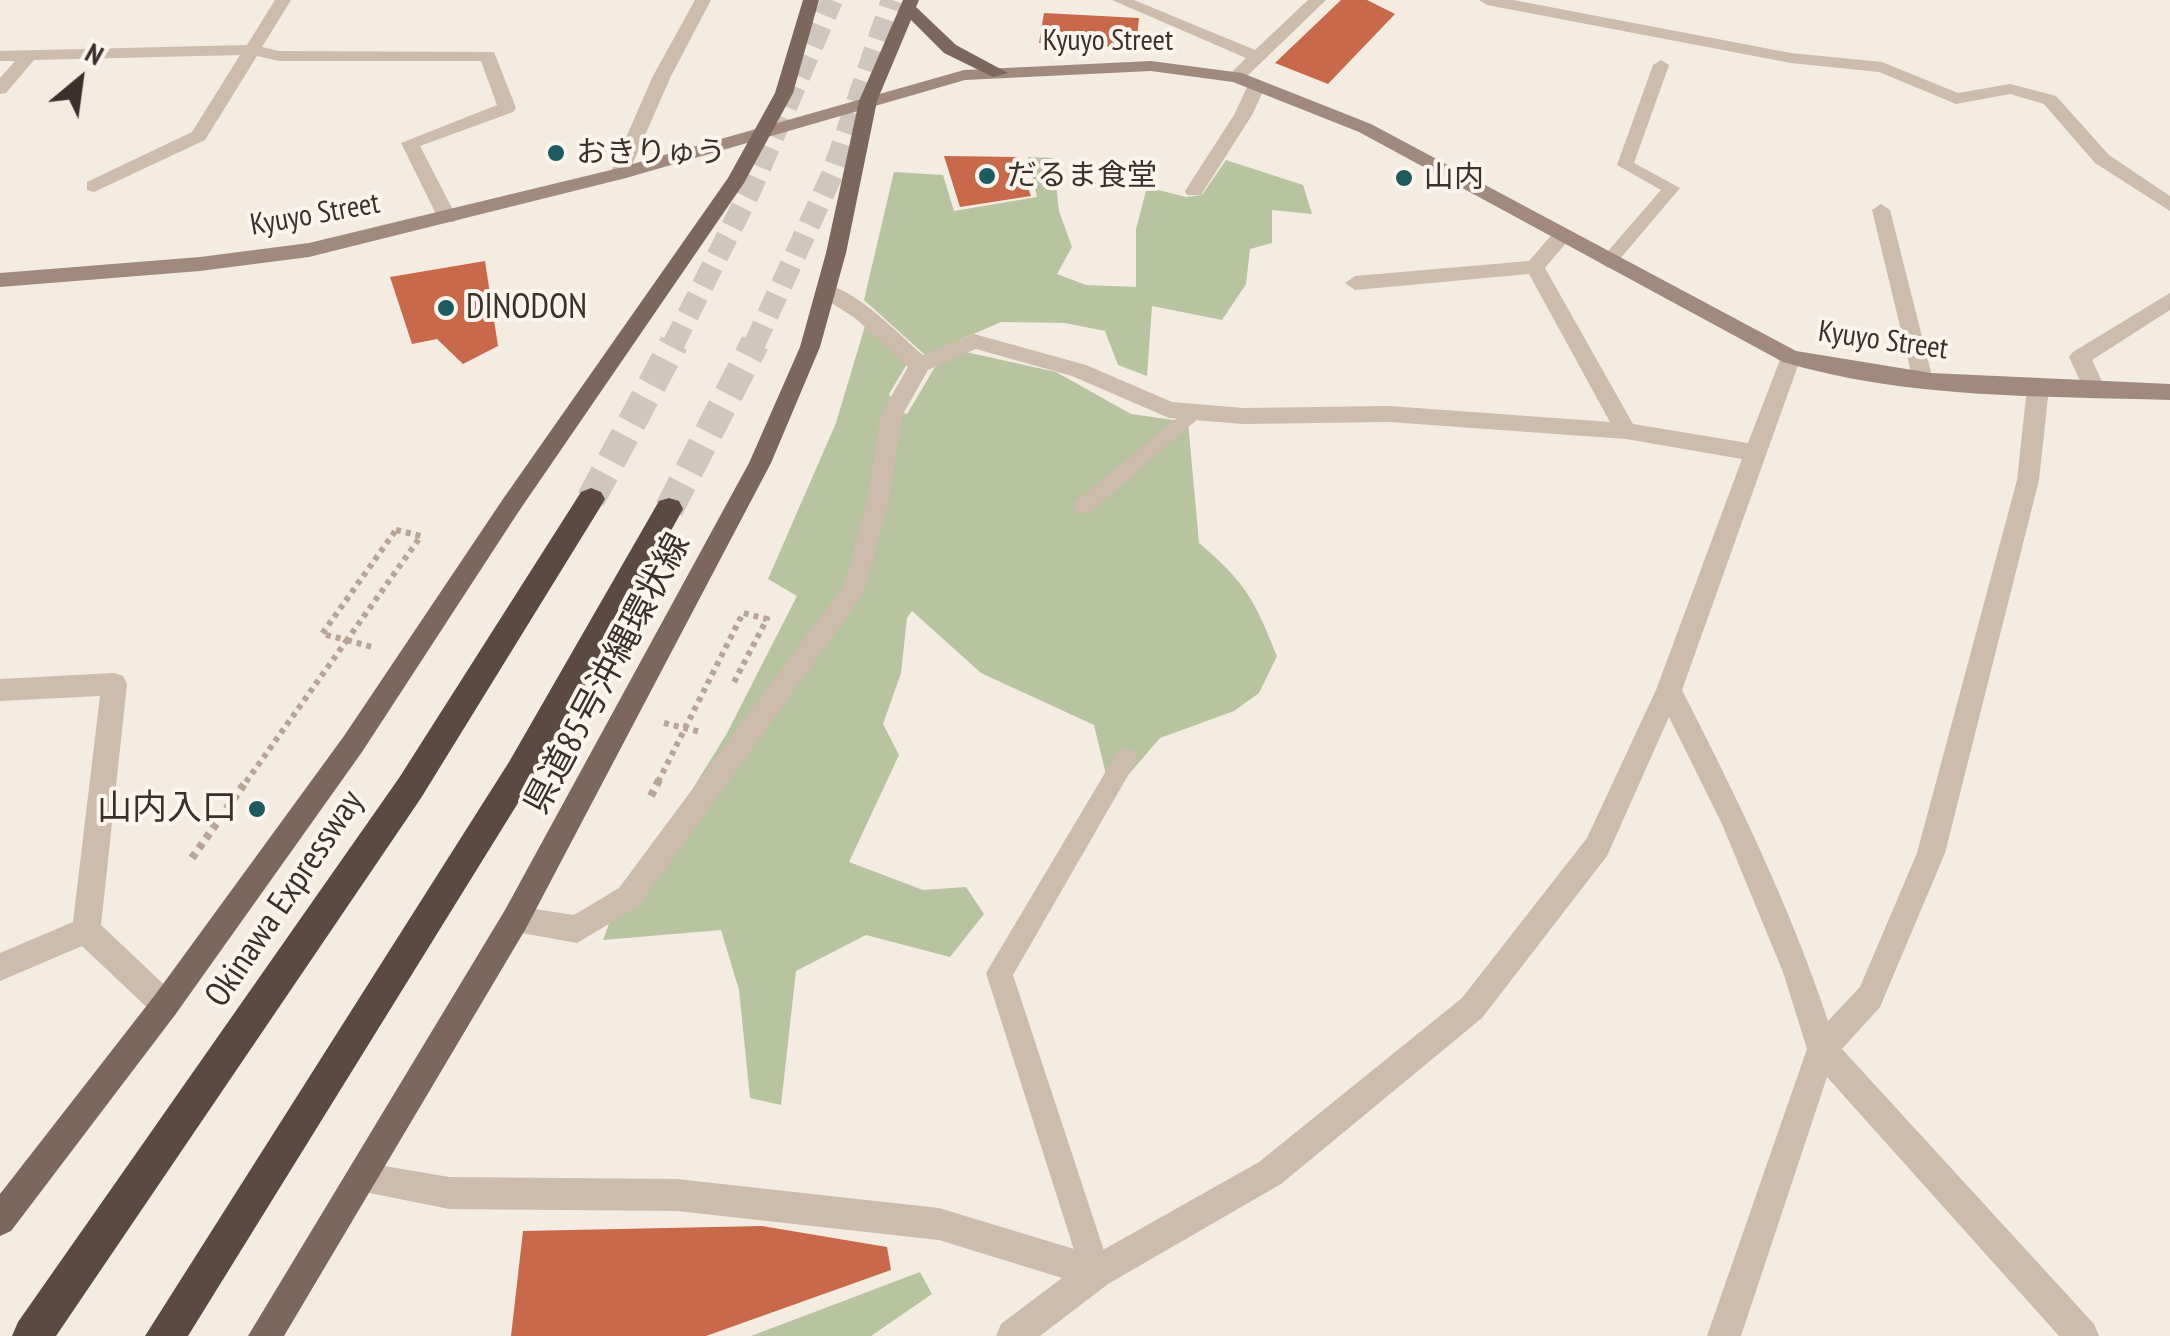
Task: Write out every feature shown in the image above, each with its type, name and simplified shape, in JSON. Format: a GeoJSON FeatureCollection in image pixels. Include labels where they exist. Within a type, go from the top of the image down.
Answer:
{"type":"FeatureCollection","features":[{"type":"Feature","properties":{"kind":"highway","name":"Okinawa Expressway"},"geometry":{"type":"LineString","coordinates":[[32,1336],[410,788],[591,499]]}},
{"type":"Feature","properties":{"kind":"highway"},"geometry":{"type":"LineString","coordinates":[[166,1336],[520,772],[669,509]]}},
{"type":"Feature","properties":{"kind":"main road"},"geometry":{"type":"LineString","coordinates":[[0,1220],[166,1005],[353,744],[511,506],[737,179],[784,94],[811,0]]}},
{"type":"Feature","properties":{"kind":"main road"},"geometry":{"type":"LineString","coordinates":[[909,3],[950,49],[999,73]]}},
{"type":"Feature","properties":{"kind":"main road","name":"県道85号沖縄環状線"},"geometry":{"type":"LineString","coordinates":[[265,1336],[515,920],[760,463],[790,399],[827,291],[868,101],[909,3]]}},
{"type":"Feature","properties":{"kind":"main road","name":"Kyuyo Street"},"geometry":{"type":"LineString","coordinates":[[0,280],[273,255],[447,218],[619,174],[964,75],[1151,66],[1236,77],[1365,128],[1608,262],[1790,356],[1845,371],[1923,380],[2170,392]]}},
{"type":"Feature","properties":{"kind":"street"},"geometry":{"type":"LineString","coordinates":[[94,186],[199,136],[283,0]]}},
{"type":"Feature","properties":{"kind":"street"},"geometry":{"type":"LineString","coordinates":[[619,174],[662,76],[703,0]]}},
{"type":"Feature","properties":{"kind":"street"},"geometry":{"type":"LineString","coordinates":[[1120,0],[1255,56]]}},
{"type":"Feature","properties":{"kind":"street"},"geometry":{"type":"LineString","coordinates":[[1236,77],[1318,0]]}},
{"type":"Feature","properties":{"kind":"street"},"geometry":{"type":"LineString","coordinates":[[1487,0],[1792,58],[1882,67],[1956,99],[2010,89],[2050,100],[2102,158],[2170,205]]}},
{"type":"Feature","properties":{"kind":"street"},"geometry":{"type":"LineString","coordinates":[[0,56],[251,50],[278,56],[488,56],[507,108],[410,143],[447,218]]}},
{"type":"Feature","properties":{"kind":"street"},"geometry":{"type":"LineString","coordinates":[[0,90],[29,56]]}},
{"type":"Feature","properties":{"kind":"street"},"geometry":{"type":"LineString","coordinates":[[1194,191],[1257,85]]}},
{"type":"Feature","properties":{"kind":"street"},"geometry":{"type":"LineString","coordinates":[[1355,283],[1535,267],[1562,236]]}},
{"type":"Feature","properties":{"kind":"street"},"geometry":{"type":"LineString","coordinates":[[1535,267],[1626,431]]}},
{"type":"Feature","properties":{"kind":"street"},"geometry":{"type":"LineString","coordinates":[[827,291],[862,313],[920,365]]}},
{"type":"Feature","properties":{"kind":"street"},"geometry":{"type":"LineString","coordinates":[[2095,390],[2080,357],[2170,300]]}},
{"type":"Feature","properties":{"kind":"street"},"geometry":{"type":"LineString","coordinates":[[515,920],[577,929],[628,897],[855,588],[878,505],[892,414],[920,365],[974,341],[1079,370],[1168,410],[1243,416],[1389,414],[1626,431],[1755,453]]}},
{"type":"Feature","properties":{"kind":"street"},"geometry":{"type":"LineString","coordinates":[[1013,1336],[1096,1272],[1270,1173],[1472,1008],[1597,847],[1669,690],[1790,356]]}},
{"type":"Feature","properties":{"kind":"street"},"geometry":{"type":"LineString","coordinates":[[1724,1336],[1822,1049],[1870,996],[1930,853],[2028,480],[2038,388]]}},
{"type":"Feature","properties":{"kind":"street"},"geometry":{"type":"LineString","coordinates":[[0,690],[114,684],[86,930]]}},
{"type":"Feature","properties":{"kind":"street"},"geometry":{"type":"LineString","coordinates":[[1669,690],[1734,820],[1797,972],[1822,1049],[2082,1336]]}},
{"type":"Feature","properties":{"kind":"street"},"geometry":{"type":"LineString","coordinates":[[86,930],[166,1005]]}},
{"type":"Feature","properties":{"kind":"street"},"geometry":{"type":"LineString","coordinates":[[0,967],[86,930]]}},
{"type":"Feature","properties":{"kind":"street"},"geometry":{"type":"LineString","coordinates":[[361,1178],[449,1193],[677,1195],[938,1224],[1096,1272]]}},
{"type":"Feature","properties":{"kind":"lane"},"geometry":{"type":"LineString","coordinates":[[1608,262],[1672,188],[1625,165],[1661,65]]}},
{"type":"Feature","properties":{"kind":"lane"},"geometry":{"type":"LineString","coordinates":[[1881,210],[1923,380]]}},
{"type":"Feature","properties":{"kind":"lane"},"geometry":{"type":"LineString","coordinates":[[1083,507],[1193,412]]}},
{"type":"Feature","properties":{"kind":"lane"},"geometry":{"type":"LineString","coordinates":[[1096,1272],[999,973],[1126,758]]}},
{"type":"Feature","properties":{"kind":"path"},"geometry":{"type":"LineString","coordinates":[[192,858],[421,536],[396,530],[322,634]]}},
{"type":"Feature","properties":{"kind":"path"},"geometry":{"type":"LineString","coordinates":[[645,806],[743,613],[767,619],[724,701]]}},
{"type":"Feature","properties":{"kind":"green space"},"geometry":{"type":"Polygon","coordinates":[[[1028,157],[1053,158],[1059,211],[1072,247],[1057,274],[1086,285],[1136,287],[1136,229],[1147,187],[1186,197],[1202,195],[1226,160],[1303,185],[1312,214],[1272,210],[1272,243],[1250,249],[1246,284],[1222,320],[1152,306],[1147,376],[1118,365],[1105,331],[1065,323],[1001,322],[925,355],[864,300],[894,172],[943,175],[954,211],[1037,197],[1028,157]]]}},
{"type":"Feature","properties":{"kind":"green space"},"geometry":{"type":"Polygon","coordinates":[[[865,326],[907,364],[889,394],[897,411],[907,414],[935,367],[966,352],[1056,372],[1131,414],[1188,422],[1199,543],[1247,593],[1277,656],[1259,693],[1234,711],[1160,738],[1111,795],[1094,725],[981,673],[912,611],[907,618],[901,673],[883,724],[899,755],[849,862],[923,890],[966,887],[984,914],[950,957],[866,935],[796,971],[781,1105],[750,1098],[739,990],[721,930],[603,940],[623,885],[685,801],[726,735],[797,596],[768,579],[836,423],[865,326]]]}},
{"type":"Feature","properties":{"kind":"green space"},"geometry":{"type":"Polygon","coordinates":[[[920,1272],[932,1294],[871,1336],[751,1336],[920,1272]]]}},
{"type":"Feature","properties":{"kind":"building"},"geometry":{"type":"Polygon","coordinates":[[[1341,0],[1367,0],[1395,14],[1328,84],[1275,63],[1341,0]]]}},
{"type":"Feature","properties":{"kind":"building"},"geometry":{"type":"Polygon","coordinates":[[[1044,13],[1139,18],[1136,48],[1039,43],[1044,13]]]}},
{"type":"Feature","properties":{"kind":"building","name":"だるま食堂"},"geometry":{"type":"Polygon","coordinates":[[[944,156],[1017,157],[1031,196],[960,207],[944,156]]]}},
{"type":"Feature","properties":{"kind":"building","name":"DINODON"},"geometry":{"type":"Polygon","coordinates":[[[485,261],[498,346],[463,364],[437,339],[412,344],[390,277],[485,261]]]}},
{"type":"Feature","properties":{"kind":"building"},"geometry":{"type":"Polygon","coordinates":[[[762,1226],[887,1247],[891,1270],[706,1336],[511,1336],[523,1231],[762,1226]]]}},
{"type":"Feature","properties":{"kind":"tunnel"},"geometry":{"type":"LineString","coordinates":[[674,343],[750,191],[832,0]]}},
{"type":"Feature","properties":{"kind":"tunnel"},"geometry":{"type":"LineString","coordinates":[[754,344],[832,175],[892,0]]}},
{"type":"Feature","properties":{"kind":"tunnel"},"geometry":{"type":"LineString","coordinates":[[591,499],[674,343]]}},
{"type":"Feature","properties":{"kind":"tunnel"},"geometry":{"type":"LineString","coordinates":[[669,509],[754,344]]}},
{"type":"Feature","properties":{"kind":"place","name":"おきりゅう"},"geometry":{"type":"Point","coordinates":[556,153]}},
{"type":"Feature","properties":{"kind":"place","name":"だるま食堂"},"geometry":{"type":"Point","coordinates":[987,176]}},
{"type":"Feature","properties":{"kind":"place","name":"山内"},"geometry":{"type":"Point","coordinates":[1404,178]}},
{"type":"Feature","properties":{"kind":"place","name":"DINODON"},"geometry":{"type":"Point","coordinates":[446,308]}},
{"type":"Feature","properties":{"kind":"place","name":"山内入口"},"geometry":{"type":"Point","coordinates":[257,809]}}]}
